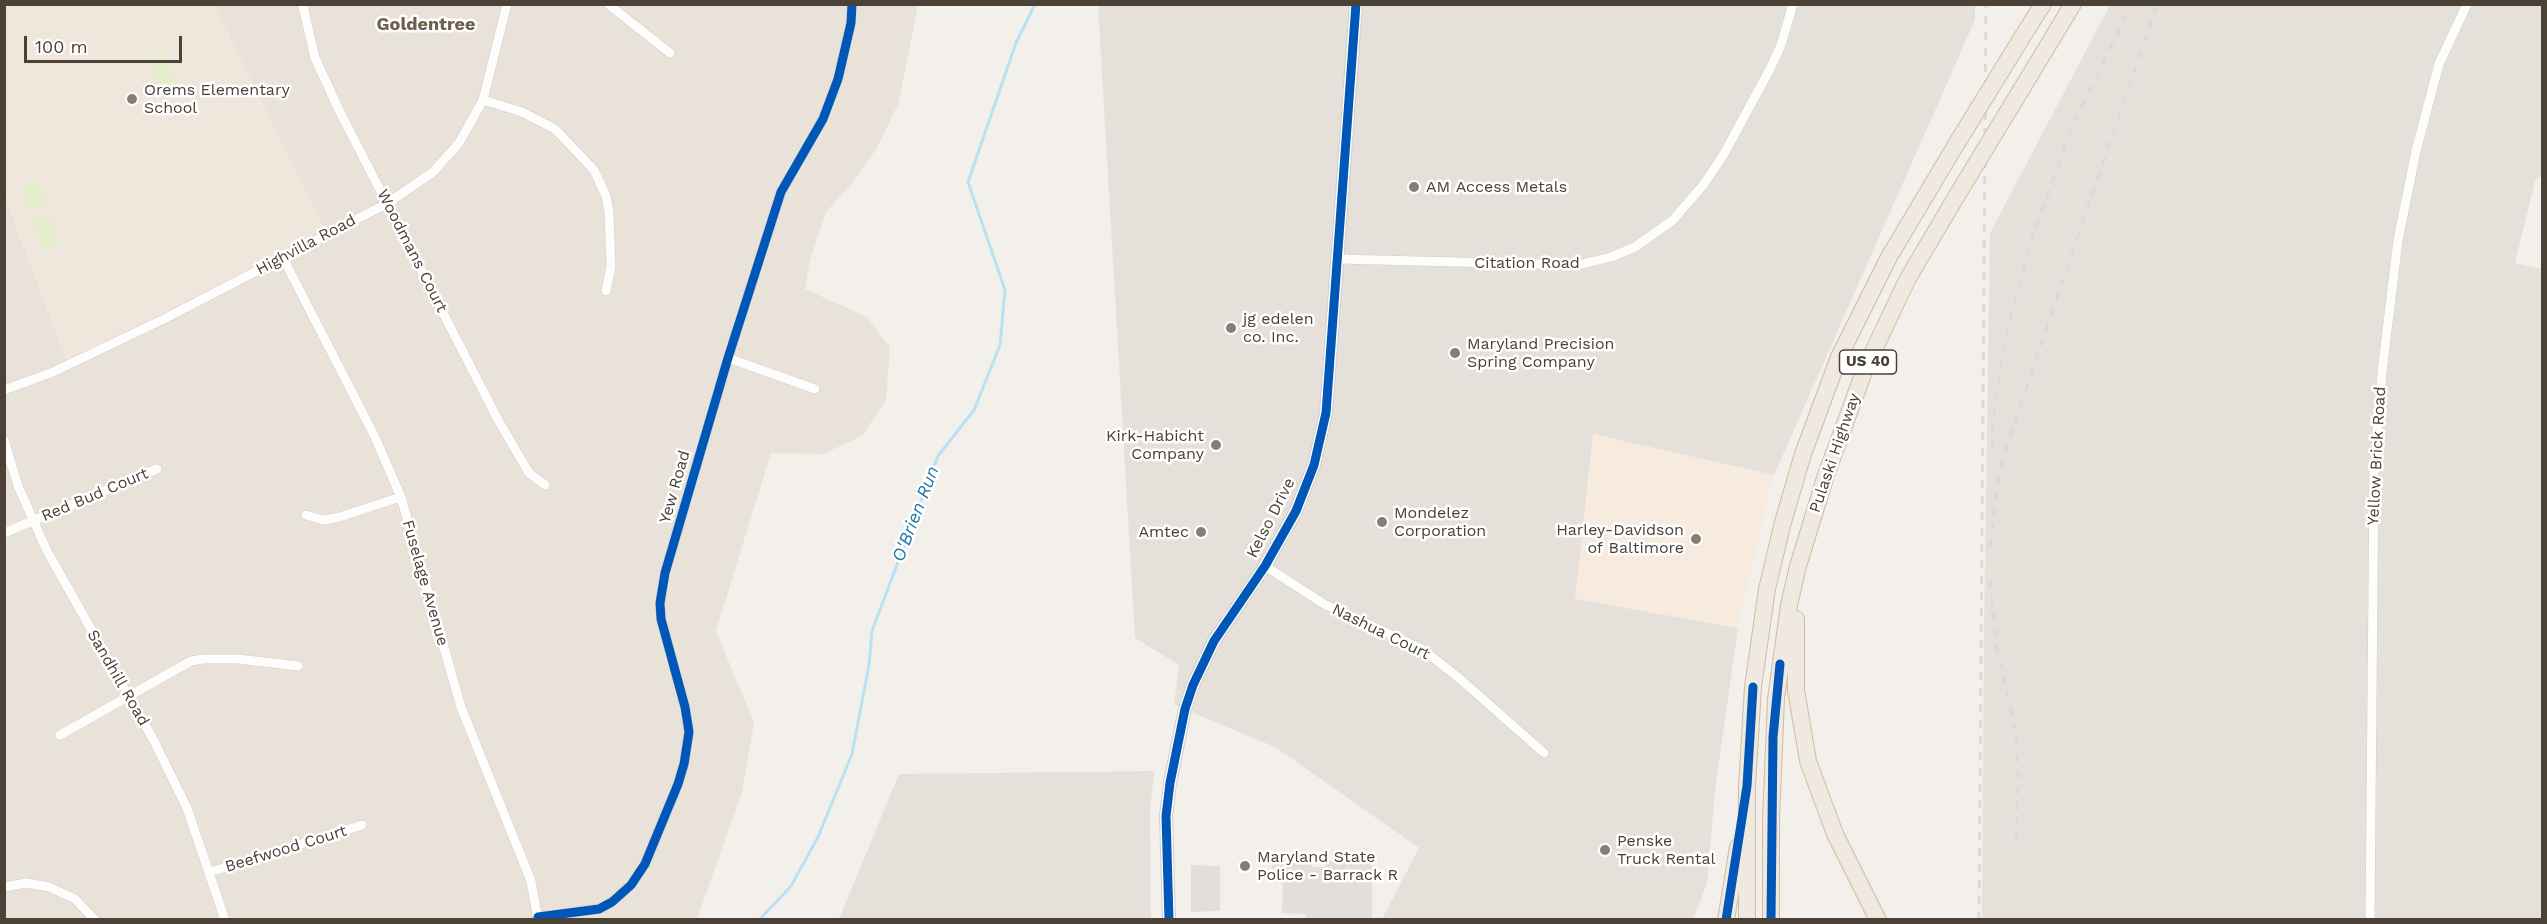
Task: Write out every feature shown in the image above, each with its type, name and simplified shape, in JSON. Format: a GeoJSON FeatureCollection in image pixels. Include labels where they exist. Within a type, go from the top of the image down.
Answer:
{"type":"FeatureCollection","features":[{"type":"Feature","properties":{"kind":"highway","name":"Pulaski Highway"},"geometry":{"type":"LineString","coordinates":[[1747,920],[1747,786],[1753,687],[1774,559],[1803,454],[1839,357],[1889,257],[2043,4]]}},
{"type":"Feature","properties":{"kind":"highway","name":"Pulaski Highway"},"geometry":{"type":"LineString","coordinates":[[1771,920],[1775,709],[1780,664],[1797,569],[1826,475],[1865,369],[1907,280],[2073,4]]}},
{"type":"Feature","properties":{"kind":"highway"},"geometry":{"type":"LineString","coordinates":[[1774,559],[1797,569],[1796,690],[1808,761],[1836,834],[1878,920]]}},
{"type":"Feature","properties":{"kind":"highway"},"geometry":{"type":"LineString","coordinates":[[1726,920],[1747,786]]}},
{"type":"Feature","properties":{"kind":"street","name":"Highvilla Road"},"geometry":{"type":"LineString","coordinates":[[4,390],[86,357],[284,258],[326,233],[388,203],[433,172],[450,156],[483,100],[507,4]]}},
{"type":"Feature","properties":{"kind":"street"},"geometry":{"type":"LineString","coordinates":[[608,4],[670,53]]}},
{"type":"Feature","properties":{"kind":"street","name":"Yew Road"},"geometry":{"type":"LineString","coordinates":[[538,918],[599,909],[612,902],[631,885],[645,864],[678,784],[684,764],[688,732],[685,707],[663,631],[661,596],[665,573],[728,358],[781,192],[819,128],[838,80],[851,23],[852,4]]}},
{"type":"Feature","properties":{"kind":"street","name":"Kelso Drive"},"geometry":{"type":"LineString","coordinates":[[1169,920],[1166,816],[1170,783],[1185,709],[1193,685],[1214,641],[1265,566],[1296,510],[1320,443],[1330,379],[1356,4]]}},
{"type":"Feature","properties":{"kind":"street","name":"Citation Road"},"geometry":{"type":"LineString","coordinates":[[1338,259],[1578,265],[1611,257],[1635,247],[1654,235],[1691,202],[1714,168],[1770,69],[1781,45],[1793,4]]}},
{"type":"Feature","properties":{"kind":"street","name":"Yellow Brick Road"},"geometry":{"type":"LineString","coordinates":[[2370,920],[2374,485],[2382,372],[2398,240],[2416,151],[2439,64],[2467,4]]}},
{"type":"Feature","properties":{"kind":"street","name":"Woodmans Court"},"geometry":{"type":"LineString","coordinates":[[303,6],[315,58],[388,203],[512,447],[529,473],[545,485]]}},
{"type":"Feature","properties":{"kind":"street"},"geometry":{"type":"LineString","coordinates":[[483,100],[522,112],[555,129],[594,170],[606,196],[609,212],[611,267],[606,291]]}},
{"type":"Feature","properties":{"kind":"street","name":"Fuselage Avenue"},"geometry":{"type":"LineString","coordinates":[[284,258],[374,435],[400,497],[461,707],[527,870],[538,918]]}},
{"type":"Feature","properties":{"kind":"street"},"geometry":{"type":"LineString","coordinates":[[728,358],[814,389]]}},
{"type":"Feature","properties":{"kind":"street","name":"Sandhill Road"},"geometry":{"type":"LineString","coordinates":[[4,440],[18,486],[47,551],[153,739],[187,808],[225,920]]}},
{"type":"Feature","properties":{"kind":"street","name":"Red Bud Court"},"geometry":{"type":"LineString","coordinates":[[4,533],[157,469]]}},
{"type":"Feature","properties":{"kind":"street"},"geometry":{"type":"LineString","coordinates":[[306,515],[322,520],[336,518],[400,497]]}},
{"type":"Feature","properties":{"kind":"street","name":"Nashua Court"},"geometry":{"type":"LineString","coordinates":[[1265,566],[1324,604],[1422,649],[1459,678],[1544,753]]}},
{"type":"Feature","properties":{"kind":"street"},"geometry":{"type":"LineString","coordinates":[[60,735],[183,665],[203,659],[238,659],[298,666]]}},
{"type":"Feature","properties":{"kind":"street","name":"Beefwood Court"},"geometry":{"type":"LineString","coordinates":[[210,872],[362,825]]}},
{"type":"Feature","properties":{"kind":"street"},"geometry":{"type":"LineString","coordinates":[[4,886],[26,884],[56,890],[75,899],[96,920]]}},
{"type":"Feature","properties":{"kind":"shaded area","name":"Orems Elementary School"},"geometry":{"type":"Polygon","coordinates":[[[4,5],[214,5],[326,233],[68,365],[5,193],[4,5]]]}},
{"type":"Feature","properties":{"kind":"shaded area"},"geometry":{"type":"Polygon","coordinates":[[[214,5],[918,5],[899,102],[877,148],[853,182],[826,212],[810,260],[805,289],[867,317],[890,347],[886,400],[862,436],[823,454],[771,453],[716,631],[754,723],[742,792],[697,919],[5,919],[4,193],[68,365],[326,233],[214,5]]]}},
{"type":"Feature","properties":{"kind":"shaded area"},"geometry":{"type":"Polygon","coordinates":[[[1098,5],[1975,5],[1975,20],[1774,475],[1593,434],[1575,599],[1738,628],[1715,790],[1707,884],[1693,919],[1382,919],[1419,848],[1275,747],[1174,705],[1179,665],[1135,638],[1098,5]]]}},
{"type":"Feature","properties":{"kind":"shaded area"},"geometry":{"type":"Polygon","coordinates":[[[2110,5],[2542,5],[2542,175],[2535,181],[2515,263],[2542,269],[2542,919],[1982,920],[1990,233],[2110,5]]]}},
{"type":"Feature","properties":{"kind":"shaded area"},"geometry":{"type":"Polygon","coordinates":[[[1593,433],[1774,475],[1737,628],[1574,600],[1593,433]]]}},
{"type":"Feature","properties":{"kind":"shaded area"},"geometry":{"type":"Polygon","coordinates":[[[1154,771],[1150,813],[1151,919],[839,919],[899,774],[1154,771]]]}},
{"type":"Feature","properties":{"kind":"shaded area"},"geometry":{"type":"Polygon","coordinates":[[[1273,858],[1313,860],[1312,867],[1324,867],[1326,861],[1372,861],[1372,918],[1306,919],[1305,914],[1282,913],[1283,886],[1272,874],[1273,858]]]}},
{"type":"Feature","properties":{"kind":"shaded area"},"geometry":{"type":"Polygon","coordinates":[[[1191,865],[1220,866],[1220,911],[1191,912],[1191,865]]]}},
{"type":"Feature","properties":{"kind":"green space"},"geometry":{"type":"Polygon","coordinates":[[[164,53],[174,84],[160,90],[148,60],[164,53]]]}},
{"type":"Feature","properties":{"kind":"green space"},"geometry":{"type":"Polygon","coordinates":[[[33,181],[40,183],[47,205],[31,211],[25,185],[33,181]]]}},
{"type":"Feature","properties":{"kind":"green space"},"geometry":{"type":"Polygon","coordinates":[[[49,213],[59,244],[44,249],[34,219],[49,213]]]}},
{"type":"Feature","properties":{"kind":"waterway","name":"O'Brien Run"},"geometry":{"type":"LineString","coordinates":[[759,920],[791,886],[818,837],[852,754],[869,665],[872,631],[938,456],[974,410],[1000,345],[1005,290],[968,182],[1016,43],[1035,4]]}},
{"type":"Feature","properties":{"kind":"railway"},"geometry":{"type":"LineString","coordinates":[[1979,920],[1986,4]]}},
{"type":"Feature","properties":{"kind":"railway"},"geometry":{"type":"LineString","coordinates":[[1992,446],[1995,402],[2008,326],[2032,238],[2074,122],[2132,4]]}},
{"type":"Feature","properties":{"kind":"railway"},"geometry":{"type":"LineString","coordinates":[[1990,547],[1999,475],[2007,445],[2157,4]]}},
{"type":"Feature","properties":{"kind":"railway"},"geometry":{"type":"LineString","coordinates":[[1990,581],[1996,645],[2016,732],[2018,776],[2016,843]]}},
{"type":"Feature","properties":{"kind":"cycle path"},"geometry":{"type":"LineString","coordinates":[[538,917],[599,909],[612,902],[631,885],[645,864],[678,784],[689,732],[685,707],[661,619],[660,603],[665,573],[728,358],[781,192],[823,119],[838,79],[851,23],[852,4]]}},
{"type":"Feature","properties":{"kind":"cycle path"},"geometry":{"type":"LineString","coordinates":[[1169,920],[1166,816],[1170,783],[1185,709],[1193,685],[1214,641],[1265,566],[1296,511],[1314,465],[1326,413],[1356,4]]}},
{"type":"Feature","properties":{"kind":"cycle path"},"geometry":{"type":"LineString","coordinates":[[1771,920],[1773,737],[1780,664]]}},
{"type":"Feature","properties":{"kind":"cycle path"},"geometry":{"type":"LineString","coordinates":[[1726,920],[1747,786],[1753,687]]}},
{"type":"Feature","properties":{"kind":"place","name":"Orems Elementary School"},"geometry":{"type":"Point","coordinates":[132,99]}},
{"type":"Feature","properties":{"kind":"place","name":"AM Access Metals"},"geometry":{"type":"Point","coordinates":[1414,187]}},
{"type":"Feature","properties":{"kind":"place","name":"jg edelen co. Inc."},"geometry":{"type":"Point","coordinates":[1231,328]}},
{"type":"Feature","properties":{"kind":"place","name":"Maryland Precision Spring Company"},"geometry":{"type":"Point","coordinates":[1455,353]}},
{"type":"Feature","properties":{"kind":"place","name":"Kirk-Habicht Company"},"geometry":{"type":"Point","coordinates":[1216,445]}},
{"type":"Feature","properties":{"kind":"place","name":"Mondelez Corporation"},"geometry":{"type":"Point","coordinates":[1382,522]}},
{"type":"Feature","properties":{"kind":"place","name":"Amtec"},"geometry":{"type":"Point","coordinates":[1201,532]}},
{"type":"Feature","properties":{"kind":"place","name":"Harley-Davidson of Baltimore"},"geometry":{"type":"Point","coordinates":[1696,539]}},
{"type":"Feature","properties":{"kind":"place","name":"Penske Truck Rental"},"geometry":{"type":"Point","coordinates":[1605,850]}},
{"type":"Feature","properties":{"kind":"place","name":"Maryland State Police - Barrack R"},"geometry":{"type":"Point","coordinates":[1245,866]}},
{"type":"Feature","properties":{"kind":"district","name":"Goldentree"},"geometry":{"type":"Point","coordinates":[426,25]}}]}
